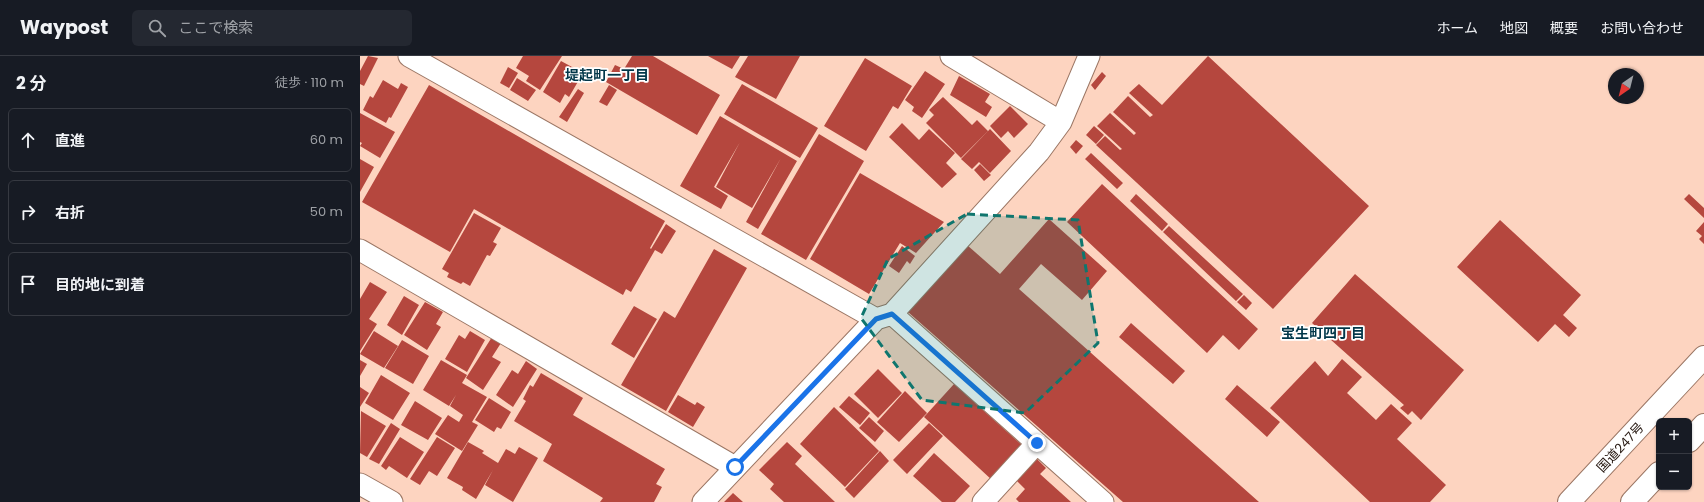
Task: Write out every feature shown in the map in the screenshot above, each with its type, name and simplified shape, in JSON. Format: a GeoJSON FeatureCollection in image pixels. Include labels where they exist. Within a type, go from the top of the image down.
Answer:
{"type":"FeatureCollection","features":[{"type":"Feature","properties":{"kind":"highway","name":"国道247号"},"geometry":{"type":"LineString","coordinates":[[1569,502],[1704,357]]}},
{"type":"Feature","properties":{"kind":"highway"},"geometry":{"type":"LineString","coordinates":[[1692,438],[1704,425]]}},
{"type":"Feature","properties":{"kind":"highway"},"geometry":{"type":"LineString","coordinates":[[1632,502],[1656,477]]}},
{"type":"Feature","properties":{"kind":"street"},"geometry":{"type":"LineString","coordinates":[[409,56],[884,317],[1037,443],[1103,502]]}},
{"type":"Feature","properties":{"kind":"street"},"geometry":{"type":"LineString","coordinates":[[951,56],[1061,122]]}},
{"type":"Feature","properties":{"kind":"street"},"geometry":{"type":"LineString","coordinates":[[703,502],[735,467],[884,317],[1039,152],[1061,122],[1089,56]]}},
{"type":"Feature","properties":{"kind":"street"},"geometry":{"type":"LineString","coordinates":[[360,250],[735,467]]}},
{"type":"Feature","properties":{"kind":"street"},"geometry":{"type":"LineString","coordinates":[[983,502],[1037,443]]}},
{"type":"Feature","properties":{"kind":"street"},"geometry":{"type":"LineString","coordinates":[[360,484],[392,502]]}},
{"type":"Feature","properties":{"kind":"highlighted area"},"geometry":{"type":"Polygon","coordinates":[[[967,214],[1078,220],[1098,343],[1025,413],[922,400],[861,318],[888,259],[967,214]]]}},
{"type":"Feature","properties":{"kind":"building"},"geometry":{"type":"Polygon","coordinates":[[[368,56],[378,58],[364,86],[360,84],[360,71],[368,56]]]}},
{"type":"Feature","properties":{"kind":"building"},"geometry":{"type":"Polygon","coordinates":[[[523,56],[562,56],[540,90],[526,81],[529,76],[516,68],[523,56]]]}},
{"type":"Feature","properties":{"kind":"building"},"geometry":{"type":"Polygon","coordinates":[[[632,56],[653,56],[720,95],[697,135],[606,82],[615,65],[624,69],[632,56]]]}},
{"type":"Feature","properties":{"kind":"building"},"geometry":{"type":"Polygon","coordinates":[[[708,56],[740,56],[732,69],[708,56]]]}},
{"type":"Feature","properties":{"kind":"building"},"geometry":{"type":"Polygon","coordinates":[[[748,56],[800,56],[776,99],[735,77],[748,56]]]}},
{"type":"Feature","properties":{"kind":"building"},"geometry":{"type":"Polygon","coordinates":[[[1208,56],[1369,206],[1273,309],[1096,145],[1105,136],[1120,150],[1122,149],[1097,126],[1110,113],[1134,135],[1136,133],[1113,112],[1128,96],[1150,117],[1153,115],[1129,93],[1139,84],[1162,105],[1208,56]]]}},
{"type":"Feature","properties":{"kind":"building"},"geometry":{"type":"Polygon","coordinates":[[[865,58],[912,86],[898,109],[893,106],[866,151],[824,126],[865,58]]]}},
{"type":"Feature","properties":{"kind":"building"},"geometry":{"type":"Polygon","coordinates":[[[561,61],[583,73],[569,97],[565,94],[560,103],[543,92],[561,61]]]}},
{"type":"Feature","properties":{"kind":"building"},"geometry":{"type":"Polygon","coordinates":[[[508,67],[518,73],[509,88],[500,83],[508,67]]]}},
{"type":"Feature","properties":{"kind":"building"},"geometry":{"type":"Polygon","coordinates":[[[925,71],[945,84],[922,118],[912,111],[914,107],[905,100],[925,71]]]}},
{"type":"Feature","properties":{"kind":"building"},"geometry":{"type":"Polygon","coordinates":[[[1102,72],[1106,76],[1095,90],[1091,85],[1102,72]]]}},
{"type":"Feature","properties":{"kind":"building"},"geometry":{"type":"Polygon","coordinates":[[[959,76],[990,94],[985,102],[992,107],[986,117],[950,95],[959,76]]]}},
{"type":"Feature","properties":{"kind":"building"},"geometry":{"type":"Polygon","coordinates":[[[517,78],[536,90],[528,101],[510,90],[517,78]]]}},
{"type":"Feature","properties":{"kind":"building"},"geometry":{"type":"Polygon","coordinates":[[[383,80],[398,89],[401,83],[408,87],[391,118],[389,117],[386,123],[363,110],[370,96],[373,98],[383,80]]]}},
{"type":"Feature","properties":{"kind":"building"},"geometry":{"type":"Polygon","coordinates":[[[742,84],[818,128],[800,158],[724,114],[742,84]]]}},
{"type":"Feature","properties":{"kind":"building"},"geometry":{"type":"Polygon","coordinates":[[[429,85],[665,221],[650,248],[651,249],[666,224],[676,231],[662,254],[655,250],[631,292],[626,289],[623,295],[474,209],[450,252],[362,202],[429,85]]]}},
{"type":"Feature","properties":{"kind":"building"},"geometry":{"type":"Polygon","coordinates":[[[609,85],[617,90],[607,106],[599,102],[609,85]]]}},
{"type":"Feature","properties":{"kind":"building"},"geometry":{"type":"Polygon","coordinates":[[[578,89],[584,93],[567,122],[559,117],[578,89]]]}},
{"type":"Feature","properties":{"kind":"building"},"geometry":{"type":"Polygon","coordinates":[[[943,97],[972,125],[977,120],[988,131],[961,158],[926,123],[934,115],[929,110],[943,97]]]}},
{"type":"Feature","properties":{"kind":"building"},"geometry":{"type":"Polygon","coordinates":[[[1010,106],[1028,124],[1014,138],[1008,131],[1001,138],[990,126],[1010,106]]]}},
{"type":"Feature","properties":{"kind":"building"},"geometry":{"type":"Polygon","coordinates":[[[360,113],[395,132],[380,158],[360,146],[362,143],[360,142],[360,113]]]}},
{"type":"Feature","properties":{"kind":"building"},"geometry":{"type":"Polygon","coordinates":[[[720,116],[797,161],[758,229],[746,222],[781,158],[752,208],[716,187],[740,142],[714,187],[728,196],[721,209],[680,186],[720,116]]]}},
{"type":"Feature","properties":{"kind":"building"},"geometry":{"type":"Polygon","coordinates":[[[902,123],[919,140],[929,129],[955,153],[946,163],[957,174],[942,188],[889,137],[902,123]]]}},
{"type":"Feature","properties":{"kind":"building"},"geometry":{"type":"Polygon","coordinates":[[[1094,126],[1104,135],[1096,144],[1086,135],[1094,126]]]}},
{"type":"Feature","properties":{"kind":"building"},"geometry":{"type":"Polygon","coordinates":[[[990,129],[1011,151],[990,173],[979,162],[972,169],[961,159],[990,129]]]}},
{"type":"Feature","properties":{"kind":"building"},"geometry":{"type":"Polygon","coordinates":[[[819,134],[864,161],[806,260],[761,234],[819,134]]]}},
{"type":"Feature","properties":{"kind":"building"},"geometry":{"type":"Polygon","coordinates":[[[1076,140],[1083,146],[1076,154],[1070,147],[1076,140]]]}},
{"type":"Feature","properties":{"kind":"building"},"geometry":{"type":"Polygon","coordinates":[[[1091,153],[1123,183],[1117,189],[1085,159],[1091,153]]]}},
{"type":"Feature","properties":{"kind":"building"},"geometry":{"type":"Polygon","coordinates":[[[360,159],[374,167],[360,192],[360,159]]]}},
{"type":"Feature","properties":{"kind":"building"},"geometry":{"type":"Polygon","coordinates":[[[980,164],[991,175],[984,181],[974,170],[980,164]]]}},
{"type":"Feature","properties":{"kind":"building"},"geometry":{"type":"Polygon","coordinates":[[[860,173],[944,222],[916,253],[900,243],[869,294],[810,259],[860,173]]]}},
{"type":"Feature","properties":{"kind":"building"},"geometry":{"type":"Polygon","coordinates":[[[1102,184],[1258,329],[1239,350],[1223,335],[1207,353],[1067,222],[1102,184]]]}},
{"type":"Feature","properties":{"kind":"building"},"geometry":{"type":"Polygon","coordinates":[[[1136,194],[1168,224],[1162,231],[1130,201],[1136,194]]]}},
{"type":"Feature","properties":{"kind":"building"},"geometry":{"type":"Polygon","coordinates":[[[1689,194],[1704,208],[1704,218],[1684,199],[1689,194]]]}},
{"type":"Feature","properties":{"kind":"building"},"geometry":{"type":"Polygon","coordinates":[[[474,213],[501,228],[493,242],[497,244],[490,256],[487,255],[470,286],[463,282],[461,284],[447,277],[449,273],[442,269],[474,213]]]}},
{"type":"Feature","properties":{"kind":"building"},"geometry":{"type":"Polygon","coordinates":[[[1049,219],[1107,271],[1082,300],[1041,264],[1019,289],[1259,502],[1123,502],[908,312],[967,245],[1000,274],[1049,219]]]}},
{"type":"Feature","properties":{"kind":"building"},"geometry":{"type":"Polygon","coordinates":[[[1500,220],[1581,295],[1563,315],[1577,328],[1569,337],[1555,324],[1538,342],[1457,267],[1500,220]]]}},
{"type":"Feature","properties":{"kind":"building"},"geometry":{"type":"Polygon","coordinates":[[[1704,222],[1704,244],[1699,239],[1702,236],[1696,231],[1704,222]]]}},
{"type":"Feature","properties":{"kind":"building"},"geometry":{"type":"Polygon","coordinates":[[[1169,226],[1243,294],[1236,301],[1163,232],[1169,226]]]}},
{"type":"Feature","properties":{"kind":"building"},"geometry":{"type":"Polygon","coordinates":[[[902,246],[915,256],[910,264],[907,261],[899,273],[889,266],[902,246]]]}},
{"type":"Feature","properties":{"kind":"building"},"geometry":{"type":"Polygon","coordinates":[[[714,249],[747,268],[666,411],[621,385],[664,311],[675,318],[714,249]]]}},
{"type":"Feature","properties":{"kind":"building"},"geometry":{"type":"Polygon","coordinates":[[[1355,274],[1464,370],[1421,420],[1412,411],[1408,415],[1400,408],[1404,405],[1312,323],[1355,274]]]}},
{"type":"Feature","properties":{"kind":"building"},"geometry":{"type":"Polygon","coordinates":[[[370,282],[387,292],[369,319],[377,324],[360,351],[360,299],[370,282]]]}},
{"type":"Feature","properties":{"kind":"building"},"geometry":{"type":"Polygon","coordinates":[[[1244,295],[1252,303],[1246,310],[1237,302],[1244,295]]]}},
{"type":"Feature","properties":{"kind":"building"},"geometry":{"type":"Polygon","coordinates":[[[404,296],[419,305],[402,335],[387,325],[404,296]]]}},
{"type":"Feature","properties":{"kind":"building"},"geometry":{"type":"Polygon","coordinates":[[[425,302],[443,312],[436,324],[441,327],[427,350],[404,335],[425,302]]]}},
{"type":"Feature","properties":{"kind":"building"},"geometry":{"type":"Polygon","coordinates":[[[634,306],[657,319],[634,358],[611,344],[634,306]]]}},
{"type":"Feature","properties":{"kind":"building"},"geometry":{"type":"Polygon","coordinates":[[[1131,323],[1185,371],[1173,384],[1119,337],[1131,323]]]}},
{"type":"Feature","properties":{"kind":"building"},"geometry":{"type":"Polygon","coordinates":[[[374,331],[398,346],[384,368],[360,354],[374,331]]]}},
{"type":"Feature","properties":{"kind":"building"},"geometry":{"type":"Polygon","coordinates":[[[470,331],[485,340],[467,372],[445,359],[459,335],[465,339],[470,331]]]}},
{"type":"Feature","properties":{"kind":"building"},"geometry":{"type":"Polygon","coordinates":[[[492,337],[501,343],[492,357],[501,362],[483,390],[466,378],[492,337]]]}},
{"type":"Feature","properties":{"kind":"building"},"geometry":{"type":"Polygon","coordinates":[[[402,340],[429,356],[413,384],[385,368],[402,340]]]}},
{"type":"Feature","properties":{"kind":"building"},"geometry":{"type":"Polygon","coordinates":[[[1342,359],[1362,377],[1347,393],[1376,420],[1391,404],[1412,423],[1397,439],[1446,485],[1430,502],[1370,502],[1270,408],[1315,361],[1328,376],[1342,359]]]}},
{"type":"Feature","properties":{"kind":"building"},"geometry":{"type":"Polygon","coordinates":[[[360,360],[367,364],[360,376],[360,360]]]}},
{"type":"Feature","properties":{"kind":"building"},"geometry":{"type":"Polygon","coordinates":[[[441,360],[467,375],[462,383],[487,397],[472,422],[478,425],[462,451],[435,434],[448,415],[459,422],[463,415],[450,406],[456,395],[449,406],[423,390],[441,360]]]}},
{"type":"Feature","properties":{"kind":"building"},"geometry":{"type":"Polygon","coordinates":[[[526,361],[537,369],[513,407],[496,395],[512,370],[518,374],[526,361]]]}},
{"type":"Feature","properties":{"kind":"building"},"geometry":{"type":"Polygon","coordinates":[[[878,369],[902,393],[878,418],[854,394],[878,369]]]}},
{"type":"Feature","properties":{"kind":"building"},"geometry":{"type":"Polygon","coordinates":[[[541,373],[583,398],[573,415],[665,469],[656,484],[662,487],[654,502],[600,502],[603,498],[543,461],[552,444],[514,421],[526,401],[523,399],[530,385],[533,387],[541,373]]]}},
{"type":"Feature","properties":{"kind":"building"},"geometry":{"type":"Polygon","coordinates":[[[381,375],[410,393],[393,420],[365,403],[381,375]]]}},
{"type":"Feature","properties":{"kind":"building"},"geometry":{"type":"Polygon","coordinates":[[[954,384],[1024,447],[993,481],[924,417],[954,384]]]}},
{"type":"Feature","properties":{"kind":"building"},"geometry":{"type":"Polygon","coordinates":[[[1237,385],[1280,422],[1267,437],[1225,399],[1237,385]]]}},
{"type":"Feature","properties":{"kind":"building"},"geometry":{"type":"Polygon","coordinates":[[[360,387],[369,393],[360,407],[360,387]]]}},
{"type":"Feature","properties":{"kind":"building"},"geometry":{"type":"Polygon","coordinates":[[[905,391],[927,413],[899,442],[877,422],[905,391]]]}},
{"type":"Feature","properties":{"kind":"building"},"geometry":{"type":"Polygon","coordinates":[[[678,395],[695,405],[697,402],[705,407],[693,427],[668,412],[678,395]]]}},
{"type":"Feature","properties":{"kind":"building"},"geometry":{"type":"Polygon","coordinates":[[[849,396],[870,413],[860,425],[839,407],[849,396]]]}},
{"type":"Feature","properties":{"kind":"building"},"geometry":{"type":"Polygon","coordinates":[[[489,398],[511,412],[501,429],[497,427],[494,432],[475,420],[489,398]]]}},
{"type":"Feature","properties":{"kind":"building"},"geometry":{"type":"Polygon","coordinates":[[[415,401],[442,418],[428,440],[401,425],[415,401]]]}},
{"type":"Feature","properties":{"kind":"building"},"geometry":{"type":"Polygon","coordinates":[[[834,407],[879,451],[845,487],[800,444],[834,407]]]}},
{"type":"Feature","properties":{"kind":"building"},"geometry":{"type":"Polygon","coordinates":[[[361,411],[386,426],[367,457],[360,453],[361,411]]]}},
{"type":"Feature","properties":{"kind":"building"},"geometry":{"type":"Polygon","coordinates":[[[869,417],[884,431],[875,442],[859,428],[869,417]]]}},
{"type":"Feature","properties":{"kind":"building"},"geometry":{"type":"Polygon","coordinates":[[[391,423],[400,429],[379,464],[369,459],[391,423]]]}},
{"type":"Feature","properties":{"kind":"building"},"geometry":{"type":"Polygon","coordinates":[[[929,423],[943,436],[907,474],[893,460],[929,423]]]}},
{"type":"Feature","properties":{"kind":"building"},"geometry":{"type":"Polygon","coordinates":[[[400,437],[424,452],[407,478],[389,466],[386,470],[381,466],[400,437]]]}},
{"type":"Feature","properties":{"kind":"building"},"geometry":{"type":"Polygon","coordinates":[[[437,437],[455,448],[437,476],[429,471],[420,485],[410,479],[437,437]]]}},
{"type":"Feature","properties":{"kind":"building"},"geometry":{"type":"Polygon","coordinates":[[[468,442],[484,451],[482,453],[498,463],[506,449],[515,454],[519,447],[538,458],[513,502],[485,485],[493,470],[476,499],[462,490],[463,487],[447,478],[468,442]]]}},
{"type":"Feature","properties":{"kind":"building"},"geometry":{"type":"Polygon","coordinates":[[[787,442],[802,456],[795,464],[835,502],[784,502],[770,489],[774,484],[759,470],[787,442]]]}},
{"type":"Feature","properties":{"kind":"building"},"geometry":{"type":"Polygon","coordinates":[[[880,451],[889,461],[854,498],[845,489],[880,451]]]}},
{"type":"Feature","properties":{"kind":"building"},"geometry":{"type":"Polygon","coordinates":[[[934,453],[970,486],[955,502],[942,502],[913,476],[934,453]]]}},
{"type":"Feature","properties":{"kind":"building"},"geometry":{"type":"Polygon","coordinates":[[[1036,458],[1046,468],[1040,474],[1071,502],[1019,502],[1016,499],[1025,489],[1016,480],[1036,458]]]}},
{"type":"Feature","properties":{"kind":"building"},"geometry":{"type":"Polygon","coordinates":[[[733,493],[743,502],[724,502],[733,493]]]}},
{"type":"Feature","properties":{"kind":"district","name":"堤起町一丁目"},"geometry":{"type":"Point","coordinates":[607,75]}},
{"type":"Feature","properties":{"kind":"district","name":"宝生町四丁目"},"geometry":{"type":"Point","coordinates":[1323,333]}},
{"type":"Feature","properties":{"kind":"route"},"geometry":{"type":"LineString","coordinates":[[735,467],[876,319],[892,314],[1037,443]]}}]}
